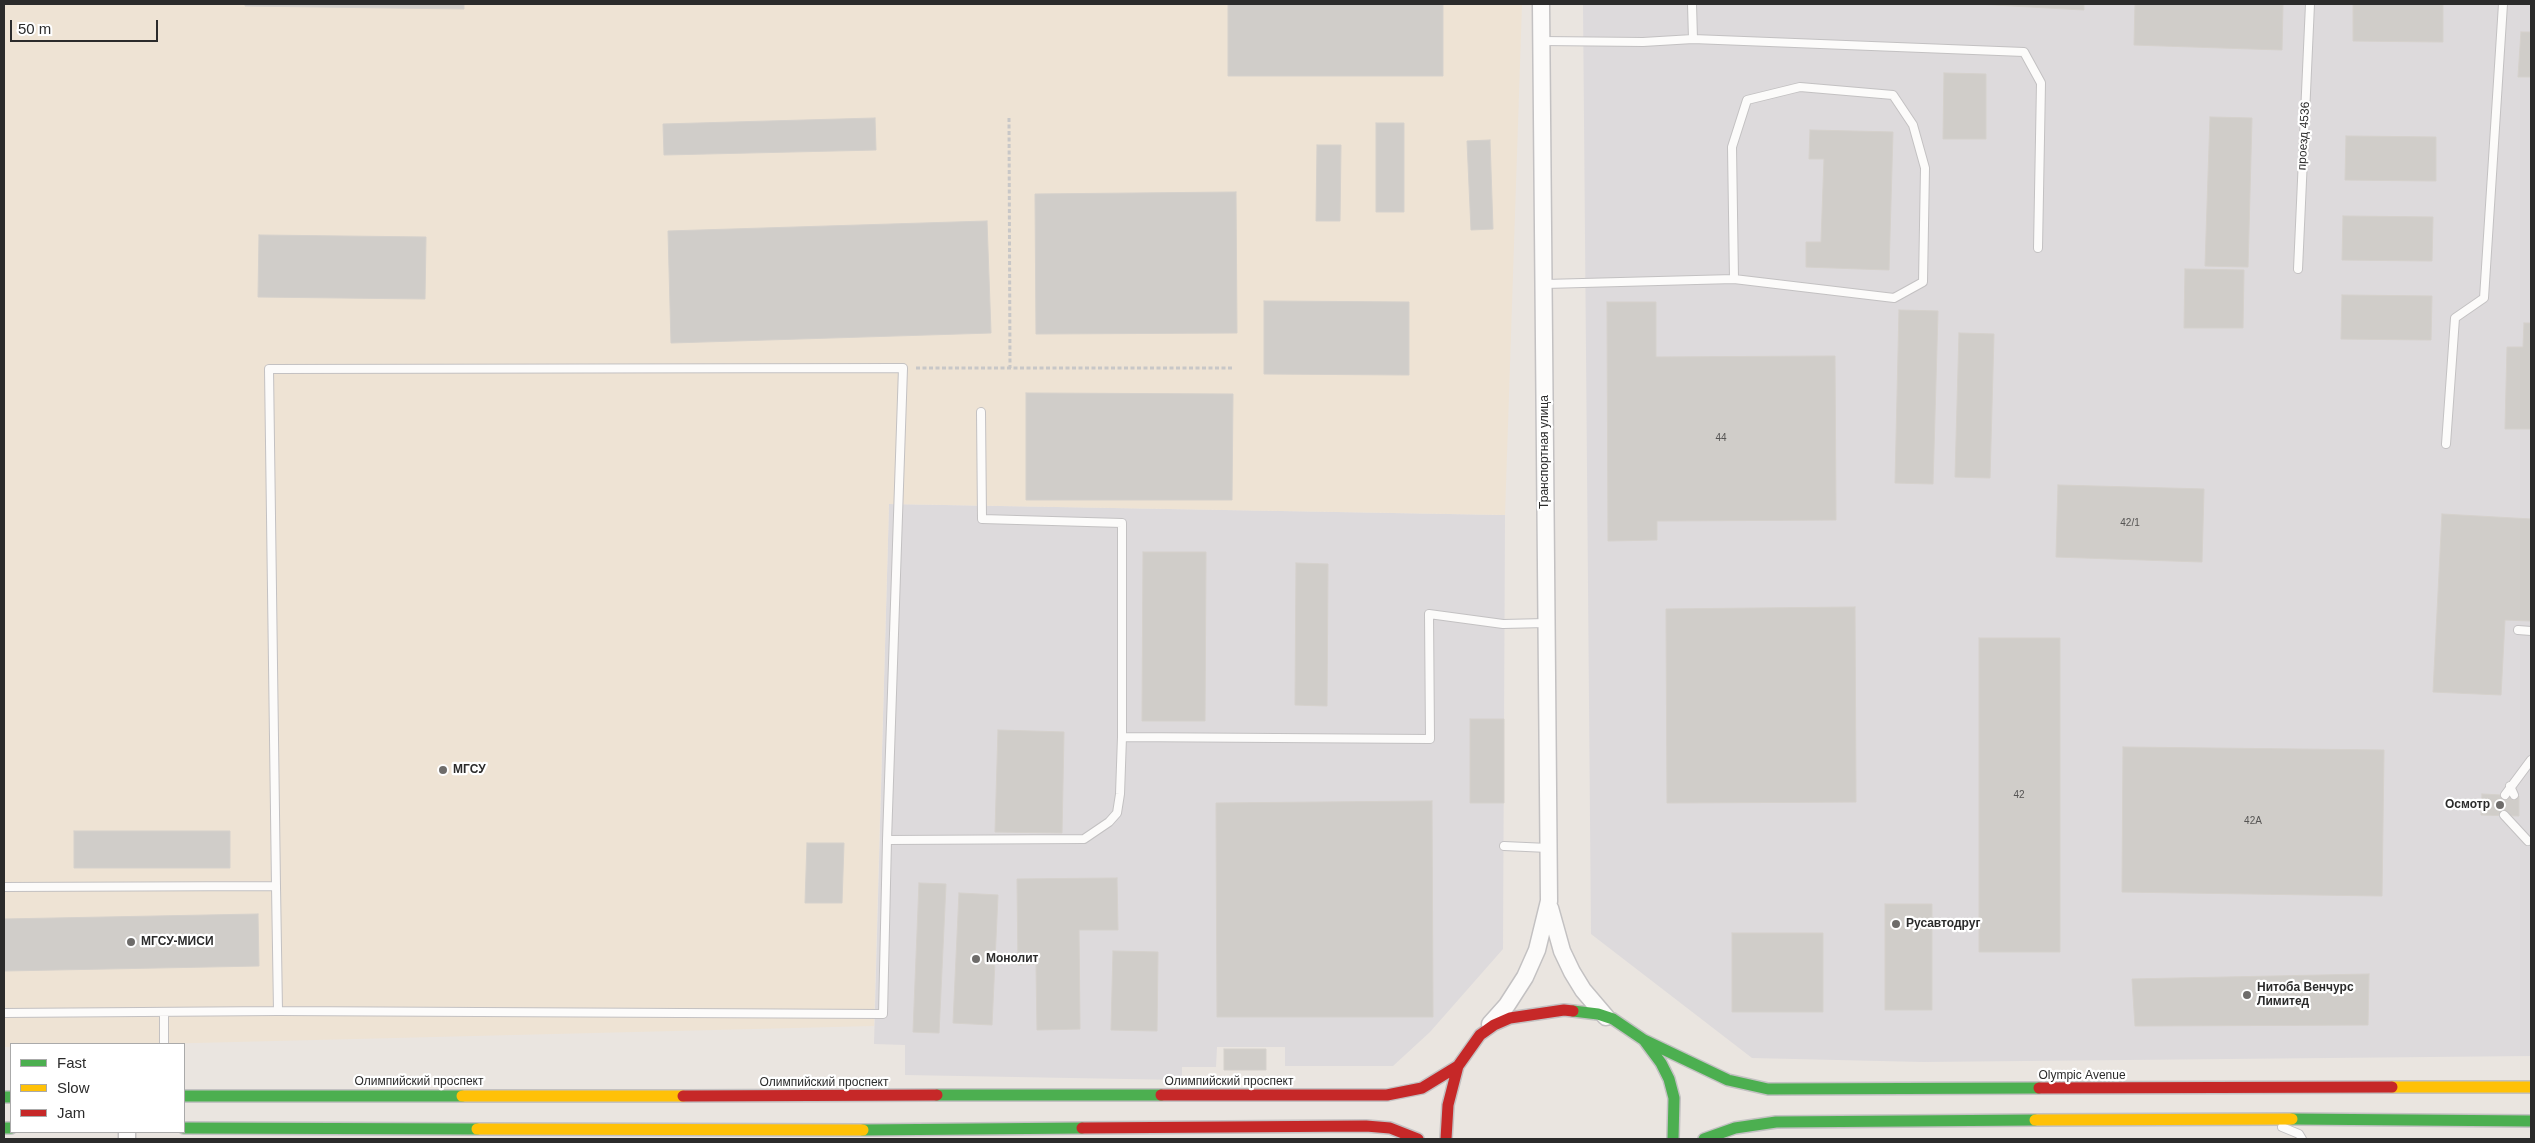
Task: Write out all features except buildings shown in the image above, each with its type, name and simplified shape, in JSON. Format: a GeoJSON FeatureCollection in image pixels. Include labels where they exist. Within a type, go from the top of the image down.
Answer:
{"type":"FeatureCollection","features":[{"type":"Feature","properties":{"kind":"main road"},"geometry":{"type":"LineString","coordinates":[[1446,1139],[1448,1105],[1458,1066],[1467,1050],[1480,1035],[1494,1025],[1510,1018],[1545,1011],[1582,1011],[1606,1016],[1630,1028],[1644,1040],[1661,1063],[1669,1079],[1674,1098],[1673,1139]]}},
{"type":"Feature","properties":{"kind":"main road","name":"Olympic Avenue"},"geometry":{"type":"LineString","coordinates":[[1644,1040],[1728,1080],[1768,1089],[2222,1090],[2531,1087]]}},
{"type":"Feature","properties":{"kind":"main road","name":"Олимпийский проспект"},"geometry":{"type":"LineString","coordinates":[[185,1096],[1387,1095],[1422,1088],[1458,1066]]}},
{"type":"Feature","properties":{"kind":"main road"},"geometry":{"type":"LineString","coordinates":[[1704,1139],[1735,1128],[1776,1122],[2531,1121]]}},
{"type":"Feature","properties":{"kind":"main road"},"geometry":{"type":"LineString","coordinates":[[185,1128],[866,1134],[1366,1126],[1390,1128],[1418,1139]]}},
{"type":"Feature","properties":{"kind":"street","name":"Транспортная улица"},"geometry":{"type":"LineString","coordinates":[[1541,4],[1545,284],[1549,901],[1562,950],[1572,972],[1583,990],[1606,1016]]}},
{"type":"Feature","properties":{"kind":"street","name":"Транспортная улица"},"geometry":{"type":"LineString","coordinates":[[1480,1035],[1508,1005],[1525,978],[1537,950],[1549,901]]}},
{"type":"Feature","properties":{"kind":"lane"},"geometry":{"type":"LineString","coordinates":[[1692,4],[1693,39]]}},
{"type":"Feature","properties":{"kind":"lane","name":"проезд 4536"},"geometry":{"type":"LineString","coordinates":[[2298,269],[2310,4]]}},
{"type":"Feature","properties":{"kind":"lane"},"geometry":{"type":"LineString","coordinates":[[2446,444],[2455,318],[2484,298],[2503,4]]}},
{"type":"Feature","properties":{"kind":"lane"},"geometry":{"type":"LineString","coordinates":[[1542,41],[1643,42],[1693,39],[2024,52],[2041,83],[2038,248]]}},
{"type":"Feature","properties":{"kind":"lane"},"geometry":{"type":"LineString","coordinates":[[1545,284],[1734,279],[1894,298],[1923,282],[1925,168],[1913,125],[1893,95],[1800,87],[1747,100],[1732,147],[1734,279]]}},
{"type":"Feature","properties":{"kind":"lane"},"geometry":{"type":"LineString","coordinates":[[4,1013],[278,1011],[883,1014],[903,368],[269,369],[278,1011]]}},
{"type":"Feature","properties":{"kind":"lane"},"geometry":{"type":"LineString","coordinates":[[887,840],[1084,839],[1117,813],[1120,794],[1122,737],[1122,523],[982,519],[981,412]]}},
{"type":"Feature","properties":{"kind":"lane"},"geometry":{"type":"LineString","coordinates":[[1122,737],[1430,739],[1429,614],[1503,624],[1546,623]]}},
{"type":"Feature","properties":{"kind":"lane"},"geometry":{"type":"LineString","coordinates":[[2518,630],[2531,631]]}},
{"type":"Feature","properties":{"kind":"lane"},"geometry":{"type":"LineString","coordinates":[[2510,795],[2510,786],[2530,760]]}},
{"type":"Feature","properties":{"kind":"lane"},"geometry":{"type":"LineString","coordinates":[[2509,817],[2528,841]]}},
{"type":"Feature","properties":{"kind":"lane"},"geometry":{"type":"LineString","coordinates":[[1504,846],[1548,848]]}},
{"type":"Feature","properties":{"kind":"lane"},"geometry":{"type":"LineString","coordinates":[[4,887],[276,886]]}},
{"type":"Feature","properties":{"kind":"lane"},"geometry":{"type":"LineString","coordinates":[[164,1013],[164,1043]]}},
{"type":"Feature","properties":{"kind":"lane"},"geometry":{"type":"LineString","coordinates":[[2264,1120],[2299,1134],[2302,1139]]}},
{"type":"Feature","properties":{"kind":"path"},"geometry":{"type":"LineString","coordinates":[[1009,118],[1010,368]]}},
{"type":"Feature","properties":{"kind":"path"},"geometry":{"type":"LineString","coordinates":[[903,368],[1233,368]]}},
{"type":"Feature","properties":{"kind":"shaded area","name":"МГСУ"},"geometry":{"type":"Polygon","coordinates":[[[4,4],[1522,4],[1505,515],[889,504],[874,1026],[185,1043],[10,1043],[10,1047],[4,1047],[4,4]]]}},
{"type":"Feature","properties":{"kind":"shaded area"},"geometry":{"type":"Polygon","coordinates":[[[1583,4],[2531,4],[2531,1056],[1923,1062],[1752,1058],[1591,934],[1583,4]]]}},
{"type":"Feature","properties":{"kind":"shaded area"},"geometry":{"type":"Polygon","coordinates":[[[889,504],[1505,515],[1503,949],[1430,1032],[1393,1066],[1285,1066],[1285,1047],[1217,1047],[1216,1067],[1182,1067],[1182,1080],[905,1075],[905,1045],[874,1044],[889,504]]]}},
{"type":"Feature","properties":{"kind":"traffic: fast"},"geometry":{"type":"LineString","coordinates":[[1573,1011],[1598,1014],[1613,1019],[1644,1040],[1661,1063],[1669,1079],[1674,1098],[1673,1139]]}},
{"type":"Feature","properties":{"kind":"traffic: fast"},"geometry":{"type":"LineString","coordinates":[[1644,1040],[1728,1080],[1768,1089],[2039,1088]]}},
{"type":"Feature","properties":{"kind":"traffic: fast"},"geometry":{"type":"LineString","coordinates":[[937,1095],[1161,1095]]}},
{"type":"Feature","properties":{"kind":"traffic: fast"},"geometry":{"type":"LineString","coordinates":[[185,1096],[462,1096]]}},
{"type":"Feature","properties":{"kind":"traffic: fast"},"geometry":{"type":"LineString","coordinates":[[4,1097],[10,1097]]}},
{"type":"Feature","properties":{"kind":"traffic: fast"},"geometry":{"type":"LineString","coordinates":[[2292,1119],[2531,1121]]}},
{"type":"Feature","properties":{"kind":"traffic: fast"},"geometry":{"type":"LineString","coordinates":[[1704,1139],[1735,1128],[1776,1122],[2035,1120]]}},
{"type":"Feature","properties":{"kind":"traffic: fast"},"geometry":{"type":"LineString","coordinates":[[4,1128],[10,1128]]}},
{"type":"Feature","properties":{"kind":"traffic: fast"},"geometry":{"type":"LineString","coordinates":[[185,1128],[477,1129]]}},
{"type":"Feature","properties":{"kind":"traffic: fast"},"geometry":{"type":"LineString","coordinates":[[863,1130],[1082,1128]]}},
{"type":"Feature","properties":{"kind":"traffic: slow"},"geometry":{"type":"LineString","coordinates":[[2392,1087],[2531,1087]]}},
{"type":"Feature","properties":{"kind":"traffic: slow"},"geometry":{"type":"LineString","coordinates":[[462,1096],[683,1096]]}},
{"type":"Feature","properties":{"kind":"traffic: slow"},"geometry":{"type":"LineString","coordinates":[[2035,1120],[2292,1119]]}},
{"type":"Feature","properties":{"kind":"traffic: slow"},"geometry":{"type":"LineString","coordinates":[[477,1129],[863,1130]]}},
{"type":"Feature","properties":{"kind":"traffic: jam"},"geometry":{"type":"LineString","coordinates":[[1446,1139],[1448,1105],[1458,1066],[1480,1035],[1494,1025],[1510,1018],[1564,1010],[1573,1011]]}},
{"type":"Feature","properties":{"kind":"traffic: jam"},"geometry":{"type":"LineString","coordinates":[[1161,1095],[1387,1095],[1422,1088],[1458,1066]]}},
{"type":"Feature","properties":{"kind":"traffic: jam"},"geometry":{"type":"LineString","coordinates":[[2039,1088],[2392,1087]]}},
{"type":"Feature","properties":{"kind":"traffic: jam"},"geometry":{"type":"LineString","coordinates":[[683,1096],[937,1095]]}},
{"type":"Feature","properties":{"kind":"traffic: jam"},"geometry":{"type":"LineString","coordinates":[[1082,1128],[1366,1126],[1390,1128],[1418,1139]]}},
{"type":"Feature","properties":{"kind":"place","name":"МГСУ"},"geometry":{"type":"Point","coordinates":[443,770]}},
{"type":"Feature","properties":{"kind":"place","name":"Осмотр"},"geometry":{"type":"Point","coordinates":[2500,805]}},
{"type":"Feature","properties":{"kind":"place","name":"Русавтодруг"},"geometry":{"type":"Point","coordinates":[1896,924]}},
{"type":"Feature","properties":{"kind":"place","name":"МГСУ-МИСИ"},"geometry":{"type":"Point","coordinates":[131,942]}},
{"type":"Feature","properties":{"kind":"place","name":"Монолит"},"geometry":{"type":"Point","coordinates":[976,959]}},
{"type":"Feature","properties":{"kind":"place","name":"Нитоба Венчурс Лимитед"},"geometry":{"type":"Point","coordinates":[2247,995]}}]}
